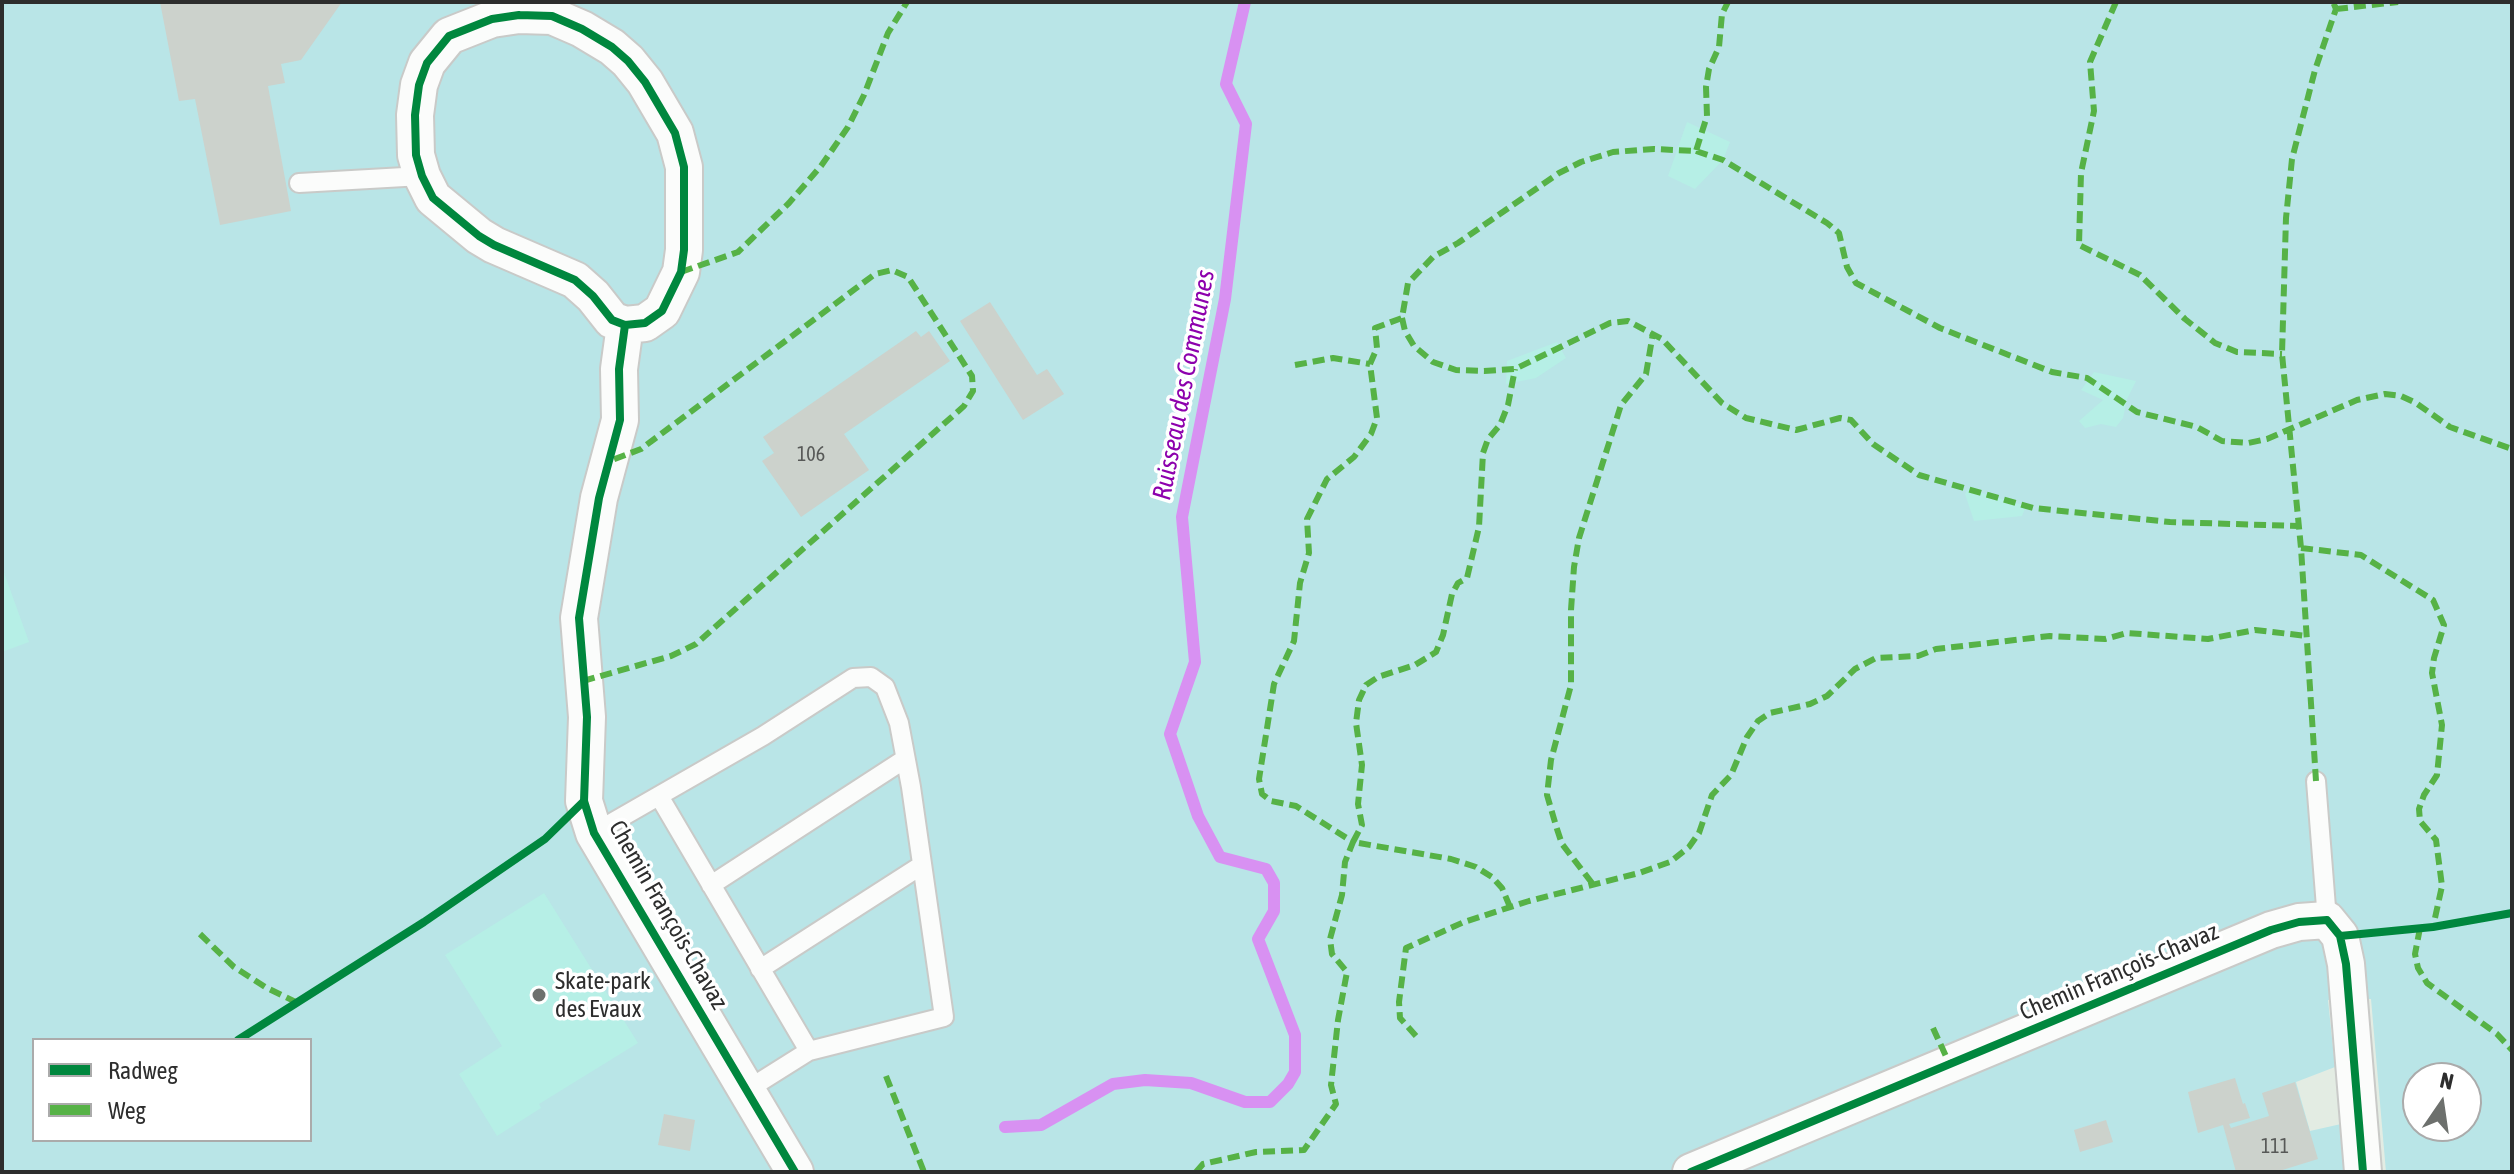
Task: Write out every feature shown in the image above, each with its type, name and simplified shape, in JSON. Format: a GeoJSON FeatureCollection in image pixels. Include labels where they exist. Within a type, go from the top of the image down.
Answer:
{"type":"FeatureCollection","features":[{"type":"Feature","properties":{"kind":"street"},"geometry":{"type":"LineString","coordinates":[[538,9],[582,29],[628,61],[645,82],[675,133],[684,167],[681,272],[662,311],[645,323],[625,325],[612,320],[575,280],[479,236],[433,198],[422,176],[416,155],[415,115],[419,85],[427,63],[449,36],[465,28],[538,9]]}},
{"type":"Feature","properties":{"kind":"street","name":"Chemin François-Chavaz"},"geometry":{"type":"LineString","coordinates":[[625,325],[619,369],[620,420],[599,498],[579,618],[587,717],[584,801],[594,833],[795,1172]]}},
{"type":"Feature","properties":{"kind":"street"},"geometry":{"type":"LineString","coordinates":[[2327,920],[2340,936],[2346,964],[2363,1172]]}},
{"type":"Feature","properties":{"kind":"street","name":"Chemin François-Chavaz"},"geometry":{"type":"LineString","coordinates":[[1691,1172],[2271,930],[2299,922],[2327,920]]}},
{"type":"Feature","properties":{"kind":"lane"},"geometry":{"type":"LineString","coordinates":[[299,183],[422,176]]}},
{"type":"Feature","properties":{"kind":"lane"},"geometry":{"type":"LineString","coordinates":[[594,833],[763,736],[853,678],[871,677],[885,687],[899,723],[944,1017],[809,1051],[747,1090]]}},
{"type":"Feature","properties":{"kind":"lane"},"geometry":{"type":"LineString","coordinates":[[711,885],[905,759]]}},
{"type":"Feature","properties":{"kind":"lane"},"geometry":{"type":"LineString","coordinates":[[2316,781],[2327,920]]}},
{"type":"Feature","properties":{"kind":"lane"},"geometry":{"type":"LineString","coordinates":[[659,796],[809,1051]]}},
{"type":"Feature","properties":{"kind":"lane"},"geometry":{"type":"LineString","coordinates":[[760,969],[922,865]]}},
{"type":"Feature","properties":{"kind":"shaded area"},"geometry":{"type":"Polygon","coordinates":[[[2,2],[2512,2],[2512,1172],[2386,1172],[2371,999],[2328,1000],[2335,1067],[2296,1082],[2310,1131],[2341,1124],[2347,1172],[2,1172],[2,2]]]}},
{"type":"Feature","properties":{"kind":"shaded area"},"geometry":{"type":"Polygon","coordinates":[[[1687,122],[1730,142],[1723,160],[1695,189],[1668,176],[1687,122]]]}},
{"type":"Feature","properties":{"kind":"shaded area"},"geometry":{"type":"Polygon","coordinates":[[[1557,342],[1566,358],[1536,378],[1506,384],[1507,361],[1557,342]]]}},
{"type":"Feature","properties":{"kind":"shaded area"},"geometry":{"type":"Polygon","coordinates":[[[2094,372],[2136,381],[2127,399],[2123,418],[2116,427],[2101,424],[2085,428],[2079,421],[2103,400],[2081,390],[2094,372]]]}},
{"type":"Feature","properties":{"kind":"shaded area"},"geometry":{"type":"Polygon","coordinates":[[[1968,489],[2026,506],[2022,516],[1974,521],[1965,494],[1968,489]]]}},
{"type":"Feature","properties":{"kind":"shaded area"},"geometry":{"type":"Polygon","coordinates":[[[2,567],[29,642],[2,652],[2,567]]]}},
{"type":"Feature","properties":{"kind":"shaded area","name":"Skate-park des Evaux"},"geometry":{"type":"Polygon","coordinates":[[[544,893],[638,1043],[539,1104],[541,1108],[497,1136],[459,1074],[502,1046],[445,955],[544,893]]]}},
{"type":"Feature","properties":{"kind":"building"},"geometry":{"type":"Polygon","coordinates":[[[160,2],[342,2],[301,60],[281,64],[285,83],[268,86],[291,211],[220,225],[195,99],[179,101],[160,2]]]}},
{"type":"Feature","properties":{"kind":"building"},"geometry":{"type":"Polygon","coordinates":[[[990,302],[1037,375],[1047,369],[1064,394],[1023,420],[960,321],[990,302]]]}},
{"type":"Feature","properties":{"kind":"building"},"geometry":{"type":"Polygon","coordinates":[[[916,331],[921,337],[929,331],[950,361],[844,434],[869,470],[801,517],[762,461],[774,453],[763,437],[916,331]]]}},
{"type":"Feature","properties":{"kind":"building"},"geometry":{"type":"Polygon","coordinates":[[[2235,1078],[2250,1118],[2229,1124],[2231,1128],[2269,1116],[2262,1093],[2295,1082],[2318,1159],[2276,1172],[2236,1172],[2223,1125],[2198,1133],[2188,1092],[2235,1078]]]}},
{"type":"Feature","properties":{"kind":"building"},"geometry":{"type":"Polygon","coordinates":[[[664,1114],[695,1120],[690,1151],[658,1145],[664,1114]]]}},
{"type":"Feature","properties":{"kind":"building"},"geometry":{"type":"Polygon","coordinates":[[[2106,1120],[2113,1142],[2080,1152],[2074,1130],[2106,1120]]]}},
{"type":"Feature","properties":{"kind":"waterway","name":"Ruisseau des Communes"},"geometry":{"type":"LineString","coordinates":[[1005,1127],[1041,1125],[1113,1084],[1145,1080],[1191,1083],[1245,1102],[1270,1102],[1295,1072],[1295,1035],[1258,939],[1274,911],[1274,883],[1266,869],[1220,857],[1198,816],[1170,734],[1195,662],[1182,517],[1225,299],[1246,124],[1226,84],[1245,2]]}},
{"type":"Feature","properties":{"kind":"marked path"},"geometry":{"type":"LineString","coordinates":[[681,272],[738,252],[789,203],[821,166],[848,127],[888,33],[907,2]]}},
{"type":"Feature","properties":{"kind":"marked path"},"geometry":{"type":"LineString","coordinates":[[1196,1172],[1203,1164],[1256,1152],[1304,1150],[1336,1104],[1331,1085],[1347,972],[1332,954],[1330,939],[1342,895],[1345,862],[1353,842],[1296,806],[1271,801],[1262,794],[1259,779],[1274,684],[1294,641],[1300,583],[1309,553],[1307,519],[1327,479],[1354,457],[1371,434],[1377,418],[1370,364],[1377,348],[1375,328],[1402,318],[1408,283],[1433,257],[1559,173],[1613,152],[1654,149],[1696,151],[1707,116],[1709,69],[1719,47],[1722,14],[1728,2]]}},
{"type":"Feature","properties":{"kind":"marked path"},"geometry":{"type":"LineString","coordinates":[[2116,2],[2090,62],[2094,111],[2081,173],[2079,245],[2140,275],[2215,343],[2237,352],[2282,354]]}},
{"type":"Feature","properties":{"kind":"marked path"},"geometry":{"type":"LineString","coordinates":[[2316,781],[2301,548],[2282,354],[2286,218],[2292,159],[2315,70],[2336,9],[2333,2]]}},
{"type":"Feature","properties":{"kind":"marked path"},"geometry":{"type":"LineString","coordinates":[[2336,9],[2398,2]]}},
{"type":"Feature","properties":{"kind":"marked path"},"geometry":{"type":"LineString","coordinates":[[1696,151],[1723,160],[1827,223],[1839,233],[1847,267],[1856,283],[1940,328],[2052,372],[2087,378],[2137,412],[2197,427],[2222,441],[2248,443],[2267,439],[2357,400],[2385,394],[2401,396],[2450,427],[2512,449]]}},
{"type":"Feature","properties":{"kind":"marked path"},"geometry":{"type":"LineString","coordinates":[[583,681],[671,656],[696,644],[964,406],[973,391],[972,376],[908,277],[892,270],[875,274],[641,449],[607,462]]}},
{"type":"Feature","properties":{"kind":"marked path"},"geometry":{"type":"LineString","coordinates":[[1402,318],[1414,346],[1433,362],[1456,370],[1484,371],[1515,369],[1610,323],[1628,321],[1662,339],[1722,403],[1746,418],[1796,430],[1840,418],[1851,420],[1873,444],[1919,475],[2033,508],[2170,522],[2298,526]]}},
{"type":"Feature","properties":{"kind":"marked path"},"geometry":{"type":"LineString","coordinates":[[1592,883],[1562,844],[1547,795],[1551,760],[1571,685],[1571,610],[1579,538],[1621,405],[1646,374],[1653,333]]}},
{"type":"Feature","properties":{"kind":"marked path"},"geometry":{"type":"LineString","coordinates":[[1295,365],[1333,358],[1370,364]]}},
{"type":"Feature","properties":{"kind":"marked path"},"geometry":{"type":"LineString","coordinates":[[1510,907],[1502,888],[1476,867],[1451,859],[1353,842],[1362,825],[1358,804],[1362,765],[1356,723],[1359,700],[1366,685],[1378,677],[1415,665],[1436,652],[1452,594],[1458,583],[1467,578],[1479,527],[1483,453],[1508,405],[1515,369]]}},
{"type":"Feature","properties":{"kind":"marked path"},"geometry":{"type":"LineString","coordinates":[[2301,548],[2361,555],[2433,600],[2444,625],[2432,673],[2442,725],[2437,775],[2419,809],[2420,821],[2436,840],[2442,886],[2433,927]]}},
{"type":"Feature","properties":{"kind":"marked path"},"geometry":{"type":"LineString","coordinates":[[1416,1036],[1400,1018],[1406,948],[1464,922],[1670,862],[1689,847],[1699,833],[1712,795],[1731,775],[1747,737],[1758,721],[1770,713],[1810,704],[1827,696],[1855,669],[1876,658],[1918,656],[1936,649],[2050,636],[2105,639],[2127,633],[2208,639],[2255,630],[2307,636]]}},
{"type":"Feature","properties":{"kind":"marked path"},"geometry":{"type":"LineString","coordinates":[[2420,928],[2415,954],[2418,968],[2427,983],[2497,1034],[2512,1050]]}},
{"type":"Feature","properties":{"kind":"marked path"},"geometry":{"type":"LineString","coordinates":[[200,934],[234,967],[298,1003]]}},
{"type":"Feature","properties":{"kind":"marked path"},"geometry":{"type":"LineString","coordinates":[[1933,1028],[1950,1065]]}},
{"type":"Feature","properties":{"kind":"marked path"},"geometry":{"type":"LineString","coordinates":[[886,1076],[924,1172]]}},
{"type":"Feature","properties":{"kind":"cycle path"},"geometry":{"type":"LineString","coordinates":[[519,15],[552,16],[612,47],[645,82],[675,133],[684,167],[681,272],[662,311],[645,323],[625,325],[612,320],[575,280],[479,236],[433,198],[422,176],[416,155],[415,115],[419,85],[427,63],[449,36],[492,19],[519,15]]}},
{"type":"Feature","properties":{"kind":"cycle path"},"geometry":{"type":"LineString","coordinates":[[625,325],[619,369],[620,420],[599,498],[579,618],[587,717],[584,801],[594,833],[795,1172]]}},
{"type":"Feature","properties":{"kind":"cycle path"},"geometry":{"type":"LineString","coordinates":[[241,1038],[424,922],[545,839],[584,801]]}},
{"type":"Feature","properties":{"kind":"cycle path"},"geometry":{"type":"LineString","coordinates":[[2340,936],[2433,927],[2512,913]]}},
{"type":"Feature","properties":{"kind":"cycle path"},"geometry":{"type":"LineString","coordinates":[[1691,1172],[2271,930],[2299,922],[2327,920],[2340,936],[2346,964],[2363,1172]]}},
{"type":"Feature","properties":{"kind":"place","name":"Skate-park des Evaux"},"geometry":{"type":"Point","coordinates":[539,995]}}]}
